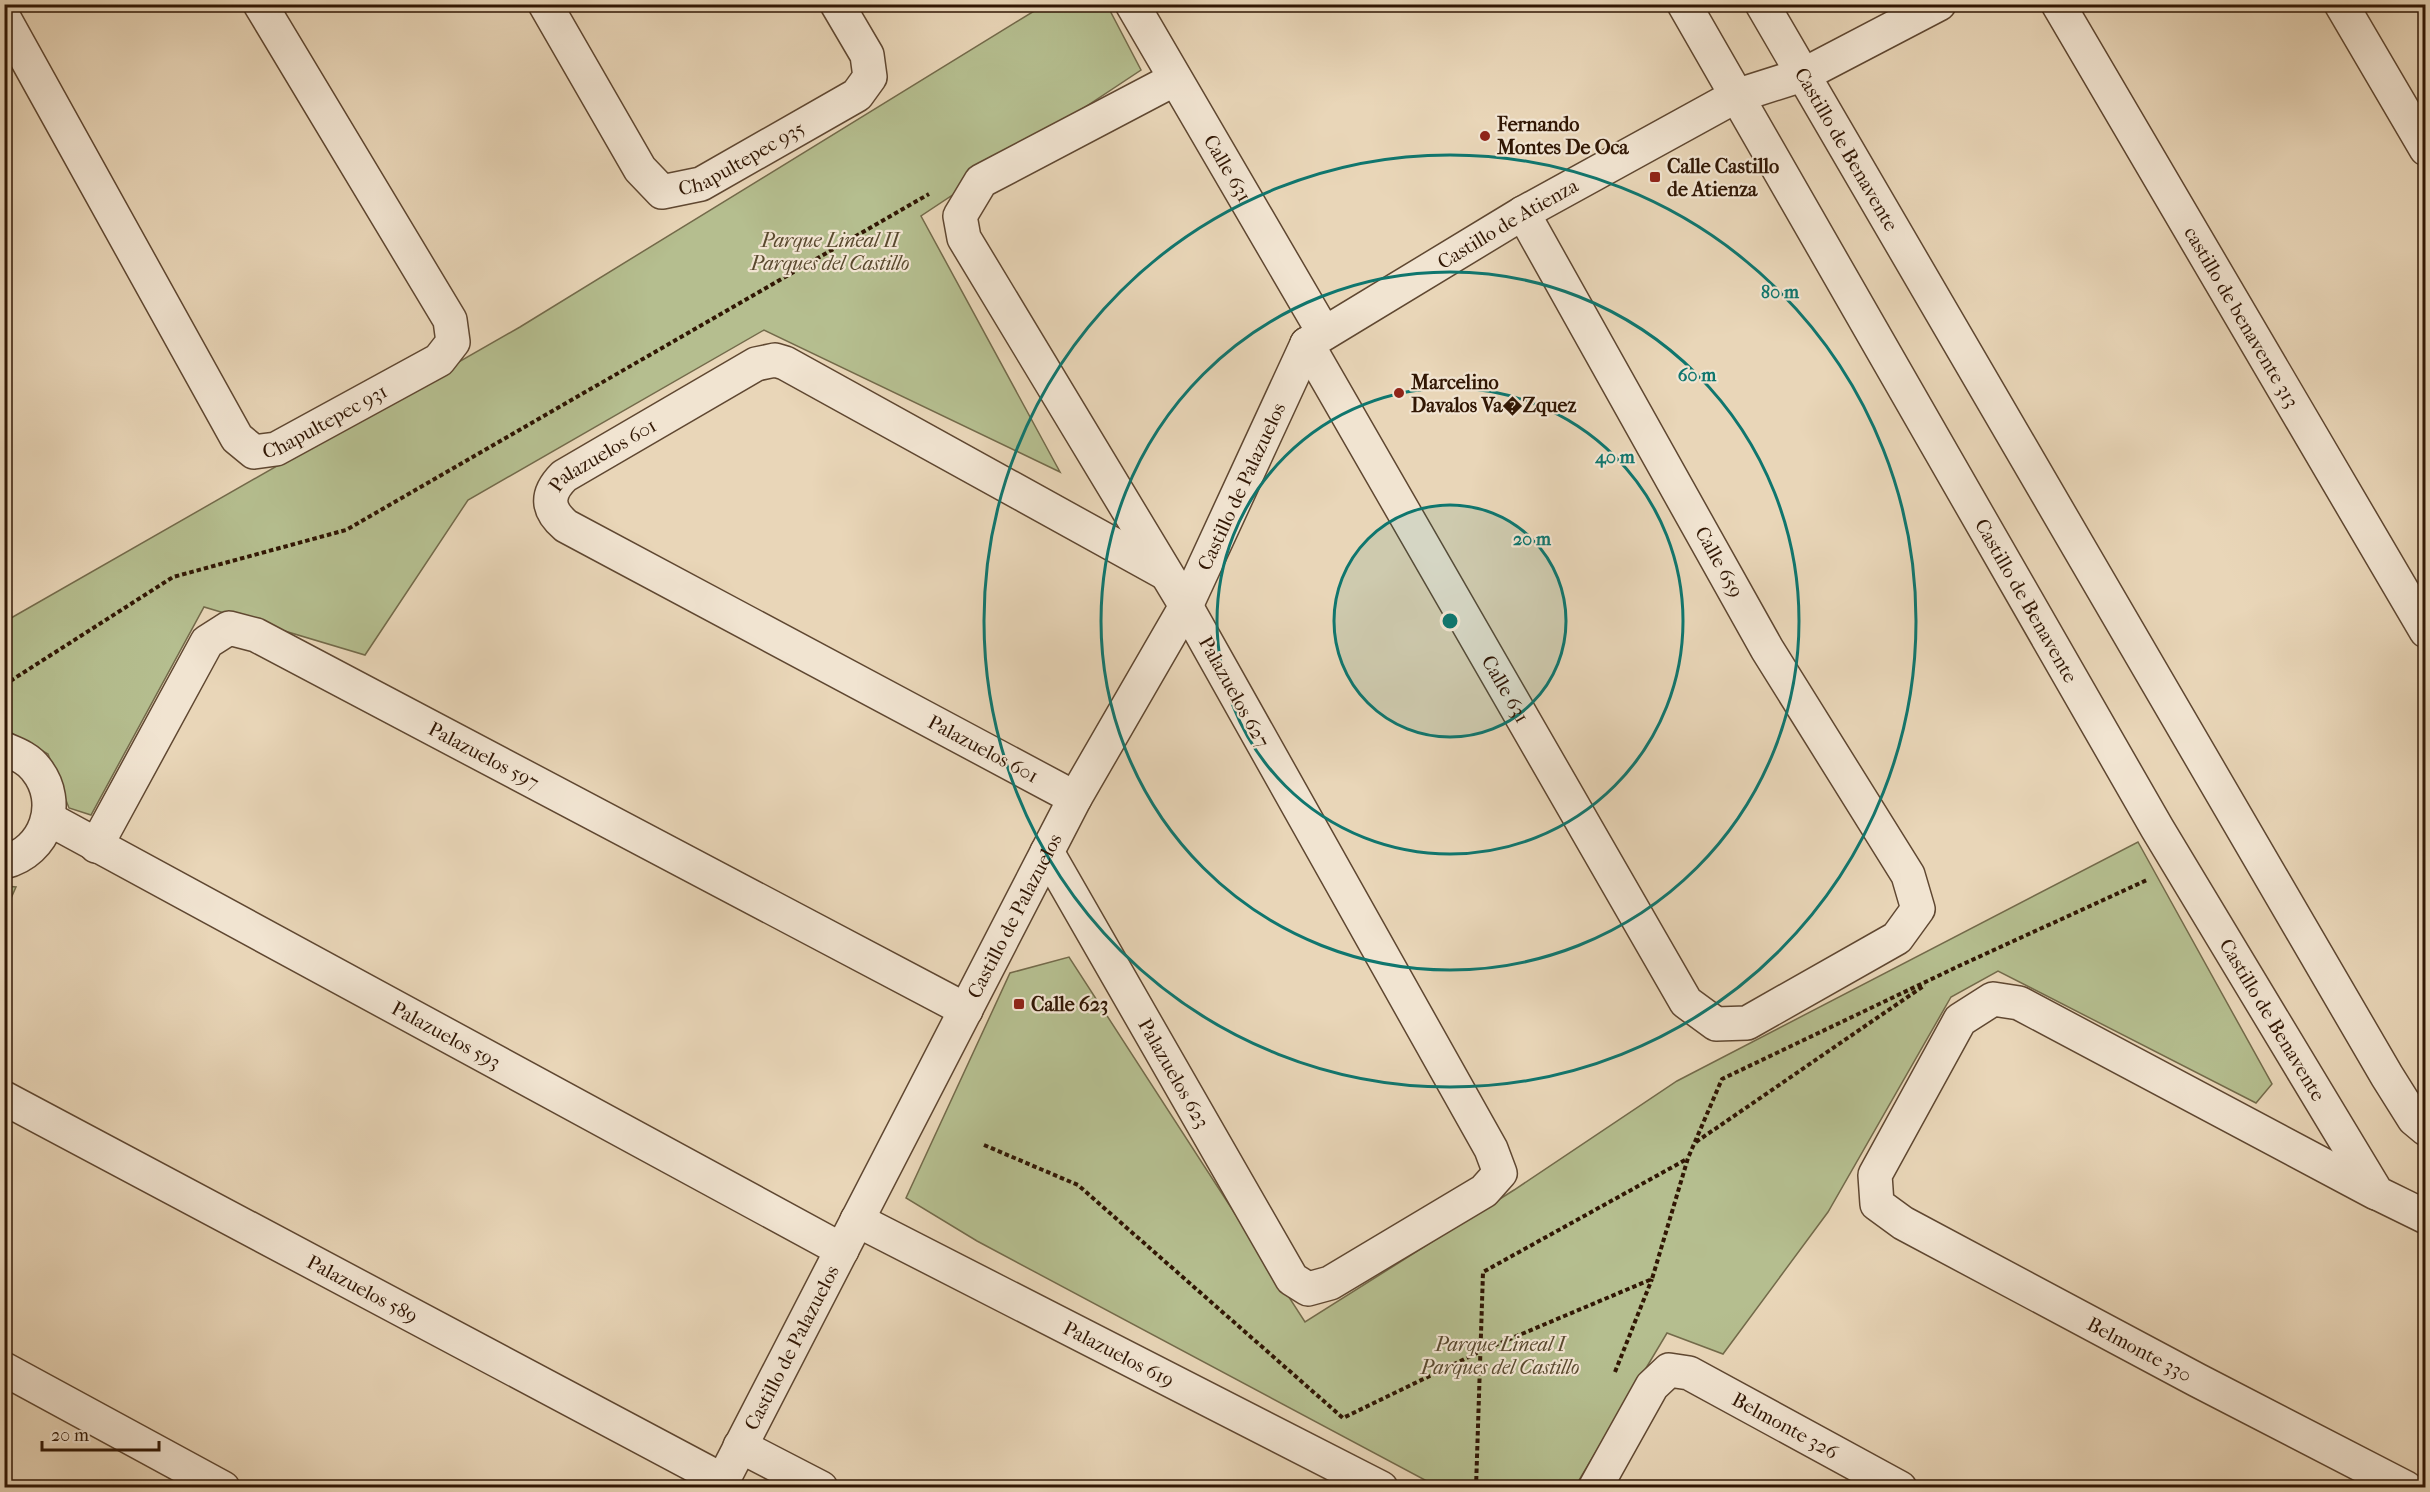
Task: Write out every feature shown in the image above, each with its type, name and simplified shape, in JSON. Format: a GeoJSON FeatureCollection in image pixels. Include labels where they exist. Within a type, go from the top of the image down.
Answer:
{"type":"FeatureCollection","features":[{"type":"Feature","properties":{"kind":"street","name":"Chapultepec 931"},"geometry":{"type":"LineString","coordinates":[[4,18],[237,438],[254,452],[276,449],[439,360],[453,342],[450,320],[260,4]]}},
{"type":"Feature","properties":{"kind":"street","name":"Chapultepec 935"},"geometry":{"type":"LineString","coordinates":[[545,4],[639,169],[662,192],[701,184],[857,95],[870,77],[867,55],[837,4]]}},
{"type":"Feature","properties":{"kind":"street","name":"Calle 631"},"geometry":{"type":"LineString","coordinates":[[1132,4],[1686,1002],[1716,1024]]}},
{"type":"Feature","properties":{"kind":"street","name":"Castillo de Benavente"},"geometry":{"type":"LineString","coordinates":[[1684,4],[2179,865],[2377,1193]]}},
{"type":"Feature","properties":{"kind":"street","name":"Castillo de Benavente"},"geometry":{"type":"LineString","coordinates":[[1762,4],[1805,74],[2387,1076],[2414,1119],[2426,1129]]}},
{"type":"Feature","properties":{"kind":"street","name":"Castillo de Atienza"},"geometry":{"type":"LineString","coordinates":[[1316,338],[1523,213],[1736,96],[1805,74],[1940,4]]}},
{"type":"Feature","properties":{"kind":"street","name":"castillo de benavente 313"},"geometry":{"type":"LineString","coordinates":[[2058,4],[2426,631]]}},
{"type":"Feature","properties":{"kind":"street"},"geometry":{"type":"LineString","coordinates":[[2341,4],[2426,149]]}},
{"type":"Feature","properties":{"kind":"street","name":"Palazuelos 627"},"geometry":{"type":"LineString","coordinates":[[1175,79],[981,181],[960,216],[964,238],[1186,606],[1491,1149],[1500,1173],[1484,1191],[1330,1283],[1308,1289]]}},
{"type":"Feature","properties":{"kind":"street","name":"Calle 659"},"geometry":{"type":"LineString","coordinates":[[1523,213],[1767,649],[1908,875],[1918,909],[1897,938],[1747,1023],[1716,1024]]}},
{"type":"Feature","properties":{"kind":"street","name":"Castillo de Palazuelos"},"geometry":{"type":"LineString","coordinates":[[721,1484],[1047,852],[1186,606],[1316,338]]}},
{"type":"Feature","properties":{"kind":"street","name":"Palazuelos 601"},"geometry":{"type":"LineString","coordinates":[[1076,798],[566,526],[554,516],[550,501],[554,486],[564,476],[756,364],[775,360],[1166,574]]}},
{"type":"Feature","properties":{"kind":"street","name":"Palazuelos 597"},"geometry":{"type":"LineString","coordinates":[[96,846],[207,642],[229,628],[256,635],[966,1010]]}},
{"type":"Feature","properties":{"kind":"street"},"geometry":{"type":"LineString","coordinates":[[4,749],[22,756],[35,767],[45,783],[50,800],[49,819],[42,836],[30,849],[15,859],[4,862]]}},
{"type":"Feature","properties":{"kind":"street","name":"Palazuelos 593"},"geometry":{"type":"LineString","coordinates":[[49,819],[842,1250]]}},
{"type":"Feature","properties":{"kind":"street","name":"Palazuelos 623"},"geometry":{"type":"LineString","coordinates":[[1047,852],[1292,1279],[1308,1289]]}},
{"type":"Feature","properties":{"kind":"street","name":"Belmonte 330"},"geometry":{"type":"LineString","coordinates":[[2377,1193],[2019,1003],[1992,999],[1960,1020],[1875,1175],[1877,1204],[1903,1223],[2197,1380],[2406,1488]]}},
{"type":"Feature","properties":{"kind":"street","name":"Palazuelos 589"},"geometry":{"type":"LineString","coordinates":[[4,1098],[721,1484]]}},
{"type":"Feature","properties":{"kind":"street"},"geometry":{"type":"LineString","coordinates":[[2377,1193],[2426,1217]]}},
{"type":"Feature","properties":{"kind":"street","name":"Palazuelos 619"},"geometry":{"type":"LineString","coordinates":[[857,1220],[1381,1488]]}},
{"type":"Feature","properties":{"kind":"street"},"geometry":{"type":"LineString","coordinates":[[4,1369],[223,1488]]}},
{"type":"Feature","properties":{"kind":"street","name":"Belmonte 326"},"geometry":{"type":"LineString","coordinates":[[1595,1488],[1652,1386],[1669,1370],[1689,1373],[1900,1488]]}},
{"type":"Feature","properties":{"kind":"street"},"geometry":{"type":"LineString","coordinates":[[740,1446],[821,1488]]}},
{"type":"Feature","properties":{"kind":"path"},"geometry":{"type":"LineString","coordinates":[[4,685],[173,577],[345,530],[939,188]]}},
{"type":"Feature","properties":{"kind":"path"},"geometry":{"type":"LineString","coordinates":[[984,1145],[1077,1185],[1343,1418],[1479,1352],[1652,1279],[1688,1158],[1722,1079],[2179,865]]}},
{"type":"Feature","properties":{"kind":"path"},"geometry":{"type":"LineString","coordinates":[[1695,1143],[1935,978]]}},
{"type":"Feature","properties":{"kind":"path"},"geometry":{"type":"LineString","coordinates":[[1476,1488],[1483,1272],[1688,1158]]}},
{"type":"Feature","properties":{"kind":"green space","name":"Parque Lineal II Parques del Castillo"},"geometry":{"type":"Polygon","coordinates":[[[1044,5],[1107,5],[1141,70],[921,216],[1060,472],[764,330],[468,500],[365,655],[204,607],[91,815],[69,808],[48,754],[10,732],[5,733],[4,622],[520,327],[1044,5]]]}},
{"type":"Feature","properties":{"kind":"green space","name":"Parque Lineal I Parques del Castillo"},"geometry":{"type":"Polygon","coordinates":[[[2138,842],[2272,1084],[2256,1103],[1998,971],[1951,997],[1828,1212],[1723,1354],[1667,1333],[1575,1487],[1438,1487],[977,1241],[906,1198],[1010,973],[1069,957],[1305,1322],[1514,1190],[1677,1081],[2138,842]]]}},
{"type":"Feature","properties":{"kind":"green space"},"geometry":{"type":"Polygon","coordinates":[[[4,886],[16,887],[5,912],[4,886]]]}},
{"type":"Feature","properties":{"kind":"place","name":"Fernando Montes De Oca"},"geometry":{"type":"Point","coordinates":[1485,136]}},
{"type":"Feature","properties":{"kind":"place","name":"Calle Castillo de Atienza"},"geometry":{"type":"Point","coordinates":[1655,177]}},
{"type":"Feature","properties":{"kind":"place","name":"Marcelino Davalos Va�Zquez"},"geometry":{"type":"Point","coordinates":[1399,393]}},
{"type":"Feature","properties":{"kind":"place","name":"Calle 623"},"geometry":{"type":"Point","coordinates":[1019,1004]}}]}
